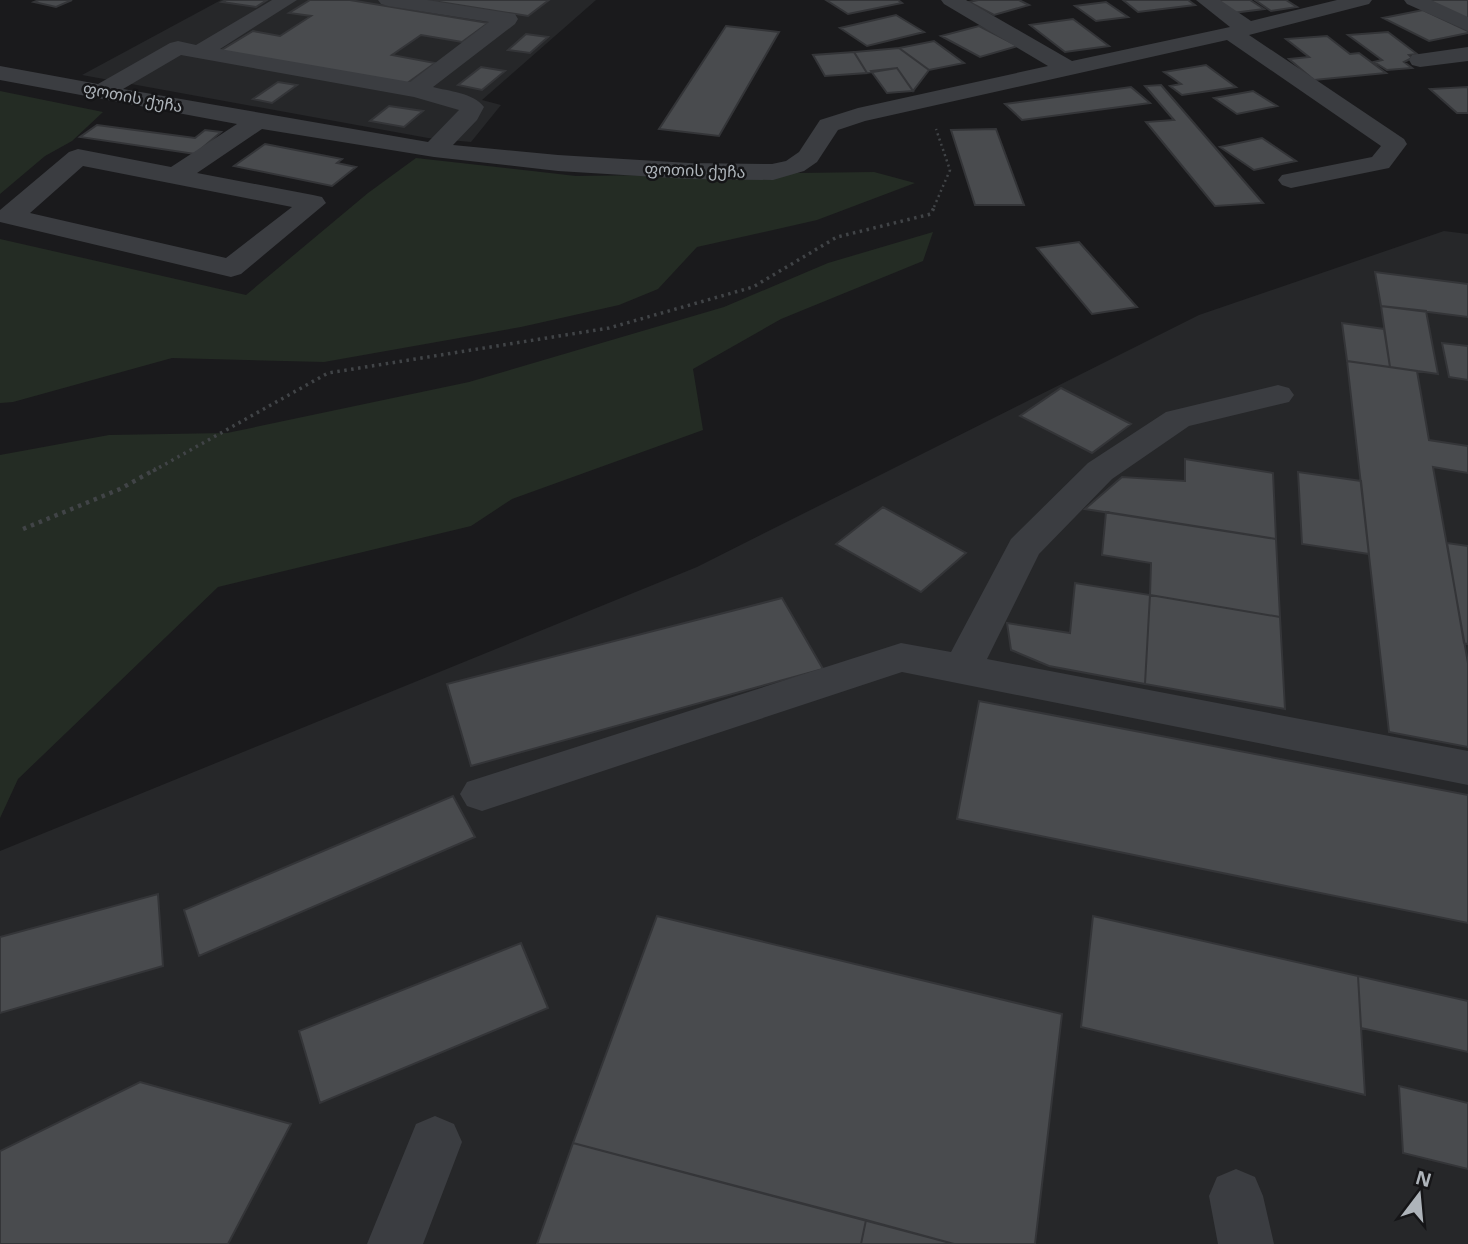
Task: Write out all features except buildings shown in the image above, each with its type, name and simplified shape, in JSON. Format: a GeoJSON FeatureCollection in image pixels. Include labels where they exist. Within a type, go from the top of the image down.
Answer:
{"type":"FeatureCollection","features":[{"type":"Feature","properties":{"kind":"street"},"geometry":{"type":"LineString","coordinates":[[199,52],[287,0]]}},
{"type":"Feature","properties":{"kind":"street"},"geometry":{"type":"LineString","coordinates":[[388,0],[508,19],[415,90]]}},
{"type":"Feature","properties":{"kind":"street"},"geometry":{"type":"LineString","coordinates":[[951,0],[1067,68]]}},
{"type":"Feature","properties":{"kind":"street"},"geometry":{"type":"LineString","coordinates":[[1206,0],[1239,31],[1395,144],[1380,163],[1291,180]]}},
{"type":"Feature","properties":{"kind":"street","name":"ფოთის ქუჩა"},"geometry":{"type":"LineString","coordinates":[[0,73],[258,121],[434,150],[571,164],[689,171],[773,172],[795,166],[808,157],[829,125],[858,115],[1239,31],[1362,0]]}},
{"type":"Feature","properties":{"kind":"street"},"geometry":{"type":"LineString","coordinates":[[1414,0],[1468,25]]}},
{"type":"Feature","properties":{"kind":"street"},"geometry":{"type":"LineString","coordinates":[[103,92],[178,48],[415,90],[472,107],[469,115],[434,150]]}},
{"type":"Feature","properties":{"kind":"street"},"geometry":{"type":"LineString","coordinates":[[1420,60],[1468,54]]}},
{"type":"Feature","properties":{"kind":"street"},"geometry":{"type":"LineString","coordinates":[[175,176],[313,203],[231,268],[10,216],[78,157],[175,176],[258,121]]}},
{"type":"Feature","properties":{"kind":"street"},"geometry":{"type":"LineString","coordinates":[[962,669],[1024,548],[1100,471],[1178,419],[1278,395]]}},
{"type":"Feature","properties":{"kind":"street"},"geometry":{"type":"LineString","coordinates":[[482,794],[901,657],[1468,768]]}},
{"type":"Feature","properties":{"kind":"street"},"geometry":{"type":"LineString","coordinates":[[395,1244],[435,1142]]}},
{"type":"Feature","properties":{"kind":"path"},"geometry":{"type":"LineString","coordinates":[[23,529],[120,489],[328,373],[609,328],[753,287],[837,237],[931,214],[950,170],[926,100]]}},
{"type":"Feature","properties":{"kind":"shaded area"},"geometry":{"type":"Polygon","coordinates":[[[221,0],[596,0],[482,100],[501,105],[471,142],[428,138],[82,75],[221,0]]]}},
{"type":"Feature","properties":{"kind":"shaded area"},"geometry":{"type":"Polygon","coordinates":[[[0,91],[103,112],[72,141],[45,156],[0,194],[0,91]]]}},
{"type":"Feature","properties":{"kind":"shaded area"},"geometry":{"type":"Polygon","coordinates":[[[416,158],[576,176],[874,172],[915,183],[817,220],[697,247],[658,289],[619,305],[521,327],[324,362],[172,358],[13,402],[0,403],[0,239],[246,295],[368,193],[416,158]]]}},
{"type":"Feature","properties":{"kind":"shaded area"},"geometry":{"type":"Polygon","coordinates":[[[1444,231],[1468,234],[1468,1244],[0,1244],[0,851],[697,567],[1199,315],[1444,231]]]}},
{"type":"Feature","properties":{"kind":"shaded area"},"geometry":{"type":"Polygon","coordinates":[[[933,232],[923,261],[781,319],[693,369],[703,430],[512,499],[471,526],[218,587],[18,779],[0,818],[0,455],[109,435],[227,433],[469,382],[724,307],[828,263],[933,232]]]}}]}
